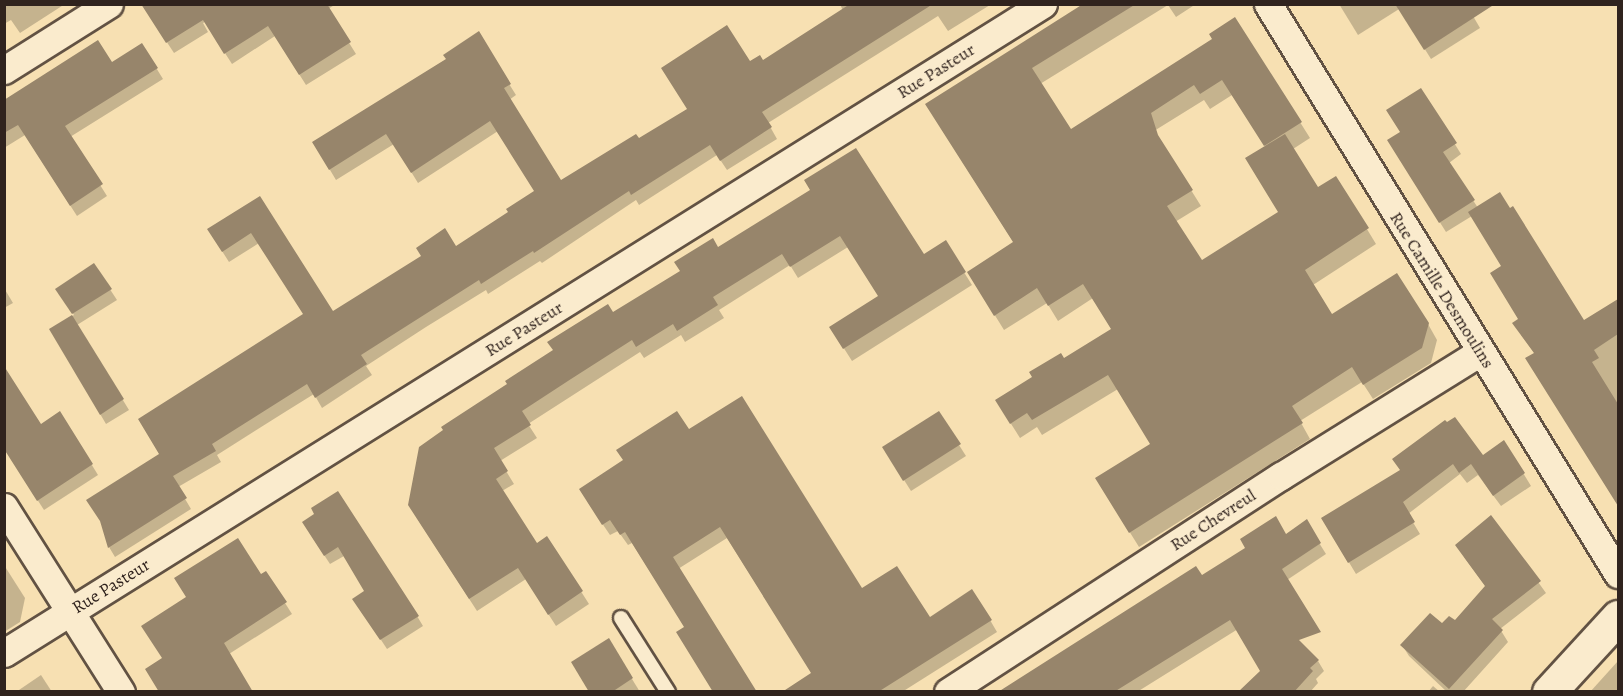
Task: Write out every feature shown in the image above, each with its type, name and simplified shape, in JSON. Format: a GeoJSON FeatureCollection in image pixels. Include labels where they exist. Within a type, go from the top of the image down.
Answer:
{"type":"FeatureCollection","features":[{"type":"Feature","properties":{"kind":"main road"},"geometry":{"type":"LineString","coordinates":[[1549,692],[1618,617]]}},
{"type":"Feature","properties":{"kind":"street"},"geometry":{"type":"LineString","coordinates":[[4,70],[109,4]]}},
{"type":"Feature","properties":{"kind":"street","name":"Rue Pasteur"},"geometry":{"type":"LineString","coordinates":[[4,653],[1043,4]]}},
{"type":"Feature","properties":{"kind":"street","name":"Rue Camille Desmoulins"},"geometry":{"type":"LineString","coordinates":[[1268,4],[1618,574]]}},
{"type":"Feature","properties":{"kind":"street","name":"Rue Chevreul"},"geometry":{"type":"LineString","coordinates":[[948,692],[1292,470],[1480,352]]}},
{"type":"Feature","properties":{"kind":"street"},"geometry":{"type":"LineString","coordinates":[[4,507],[121,692]]}},
{"type":"Feature","properties":{"kind":"lane"},"geometry":{"type":"LineString","coordinates":[[621,618],[668,692]]}},
{"type":"Feature","properties":{"kind":"building"},"geometry":{"type":"Polygon","coordinates":[[[141,4],[327,4],[351,42],[299,75],[268,26],[224,54],[203,20],[166,43],[141,4]]]}},
{"type":"Feature","properties":{"kind":"building"},"geometry":{"type":"Polygon","coordinates":[[[850,4],[933,4],[762,112],[772,127],[720,161],[710,145],[631,195],[629,191],[534,253],[533,251],[481,284],[479,280],[361,355],[367,364],[315,398],[307,384],[212,444],[216,451],[173,476],[187,498],[108,548],[100,521],[86,500],[159,454],[138,419],[303,314],[251,233],[222,252],[207,229],[260,196],[333,311],[421,256],[416,248],[445,228],[456,246],[508,212],[506,209],[534,191],[490,121],[411,173],[386,134],[329,170],[312,142],[446,59],[443,55],[479,31],[511,84],[504,88],[561,180],[636,134],[639,138],[687,109],[661,68],[727,25],[750,61],[760,55],[763,60],[850,4]]]}},
{"type":"Feature","properties":{"kind":"building"},"geometry":{"type":"Polygon","coordinates":[[[1083,4],[1136,4],[1032,68],[1071,129],[1212,39],[1209,34],[1235,17],[1302,122],[1264,146],[1222,80],[1200,94],[1194,85],[1151,113],[1158,135],[1193,190],[1167,206],[1202,260],[1278,212],[1245,158],[1285,134],[1318,187],[1336,176],[1369,228],[1305,270],[1332,314],[1397,273],[1429,323],[1422,348],[1363,385],[1352,367],[1292,406],[1303,423],[1129,533],[1095,478],[1150,444],[1108,375],[1032,420],[1027,413],[1010,424],[995,400],[1032,377],[1029,372],[1061,353],[1064,358],[1111,329],[1083,284],[1048,306],[1037,288],[994,316],[967,272],[1013,242],[925,104],[1083,4]]]}},
{"type":"Feature","properties":{"kind":"building"},"geometry":{"type":"Polygon","coordinates":[[[1395,4],[1495,4],[1424,50],[1395,4]]]}},
{"type":"Feature","properties":{"kind":"building"},"geometry":{"type":"Polygon","coordinates":[[[98,40],[112,62],[142,43],[158,68],[65,126],[103,184],[70,206],[18,125],[4,133],[4,100],[98,40]]]}},
{"type":"Feature","properties":{"kind":"building"},"geometry":{"type":"Polygon","coordinates":[[[1421,88],[1457,143],[1443,152],[1475,200],[1439,223],[1387,140],[1400,132],[1386,110],[1421,88]]]}},
{"type":"Feature","properties":{"kind":"building"},"geometry":{"type":"Polygon","coordinates":[[[856,148],[924,254],[946,240],[966,272],[843,349],[829,327],[878,296],[840,236],[790,267],[782,254],[713,297],[718,305],[677,331],[673,324],[636,347],[632,340],[522,411],[531,425],[494,448],[508,471],[496,479],[537,543],[547,536],[583,591],[548,615],[518,568],[469,599],[408,505],[419,447],[443,430],[441,427],[507,384],[505,381],[553,350],[547,342],[608,304],[613,312],[680,271],[674,262],[713,238],[718,247],[810,190],[804,180],[856,148]]]}},
{"type":"Feature","properties":{"kind":"building"},"geometry":{"type":"Polygon","coordinates":[[[1500,192],[1510,208],[1513,206],[1584,320],[1618,299],[1618,334],[1594,350],[1599,358],[1592,362],[1618,404],[1618,506],[1525,358],[1534,353],[1512,323],[1518,319],[1490,273],[1501,266],[1468,212],[1500,192]]]}},
{"type":"Feature","properties":{"kind":"building"},"geometry":{"type":"Polygon","coordinates":[[[94,263],[112,289],[72,314],[55,289],[94,263]]]}},
{"type":"Feature","properties":{"kind":"building"},"geometry":{"type":"Polygon","coordinates":[[[72,315],[124,399],[100,415],[49,329],[72,315]]]}},
{"type":"Feature","properties":{"kind":"building"},"geometry":{"type":"Polygon","coordinates":[[[4,366],[41,424],[60,411],[93,464],[37,501],[4,449],[4,366]]]}},
{"type":"Feature","properties":{"kind":"building"},"geometry":{"type":"Polygon","coordinates":[[[742,396],[862,588],[897,566],[930,617],[972,589],[992,620],[878,692],[782,692],[811,673],[720,527],[673,557],[757,692],[713,692],[676,632],[684,627],[625,532],[620,535],[610,520],[602,525],[579,489],[623,460],[616,450],[677,411],[689,429],[742,396]]]}},
{"type":"Feature","properties":{"kind":"building"},"geometry":{"type":"Polygon","coordinates":[[[939,411],[961,444],[903,481],[882,447],[939,411]]]}},
{"type":"Feature","properties":{"kind":"building"},"geometry":{"type":"Polygon","coordinates":[[[1455,417],[1483,455],[1504,440],[1525,473],[1493,496],[1471,464],[1459,473],[1453,464],[1403,502],[1415,522],[1348,563],[1321,518],[1400,470],[1392,459],[1445,420],[1447,422],[1455,417]]]}},
{"type":"Feature","properties":{"kind":"building"},"geometry":{"type":"Polygon","coordinates":[[[338,491],[419,616],[380,640],[352,599],[364,591],[338,547],[324,556],[302,522],[314,514],[311,508],[338,491]]]}},
{"type":"Feature","properties":{"kind":"building"},"geometry":{"type":"Polygon","coordinates":[[[1491,515],[1541,581],[1492,619],[1503,630],[1449,689],[1400,645],[1430,613],[1442,623],[1449,616],[1455,620],[1485,586],[1455,545],[1491,515]]]}},
{"type":"Feature","properties":{"kind":"building"},"geometry":{"type":"Polygon","coordinates":[[[1276,516],[1286,534],[1307,519],[1321,543],[1282,569],[1321,632],[1299,640],[1319,660],[1310,668],[1313,671],[1294,692],[1238,692],[1260,671],[1230,620],[1114,692],[998,692],[1196,566],[1202,575],[1245,548],[1240,539],[1276,516]]]}},
{"type":"Feature","properties":{"kind":"building"},"geometry":{"type":"Polygon","coordinates":[[[238,538],[261,574],[266,571],[287,602],[224,643],[253,692],[159,692],[145,669],[162,658],[141,626],[186,597],[174,578],[238,538]]]}},
{"type":"Feature","properties":{"kind":"building"},"geometry":{"type":"Polygon","coordinates":[[[609,638],[633,678],[612,692],[589,692],[571,662],[609,638]]]}}]}
